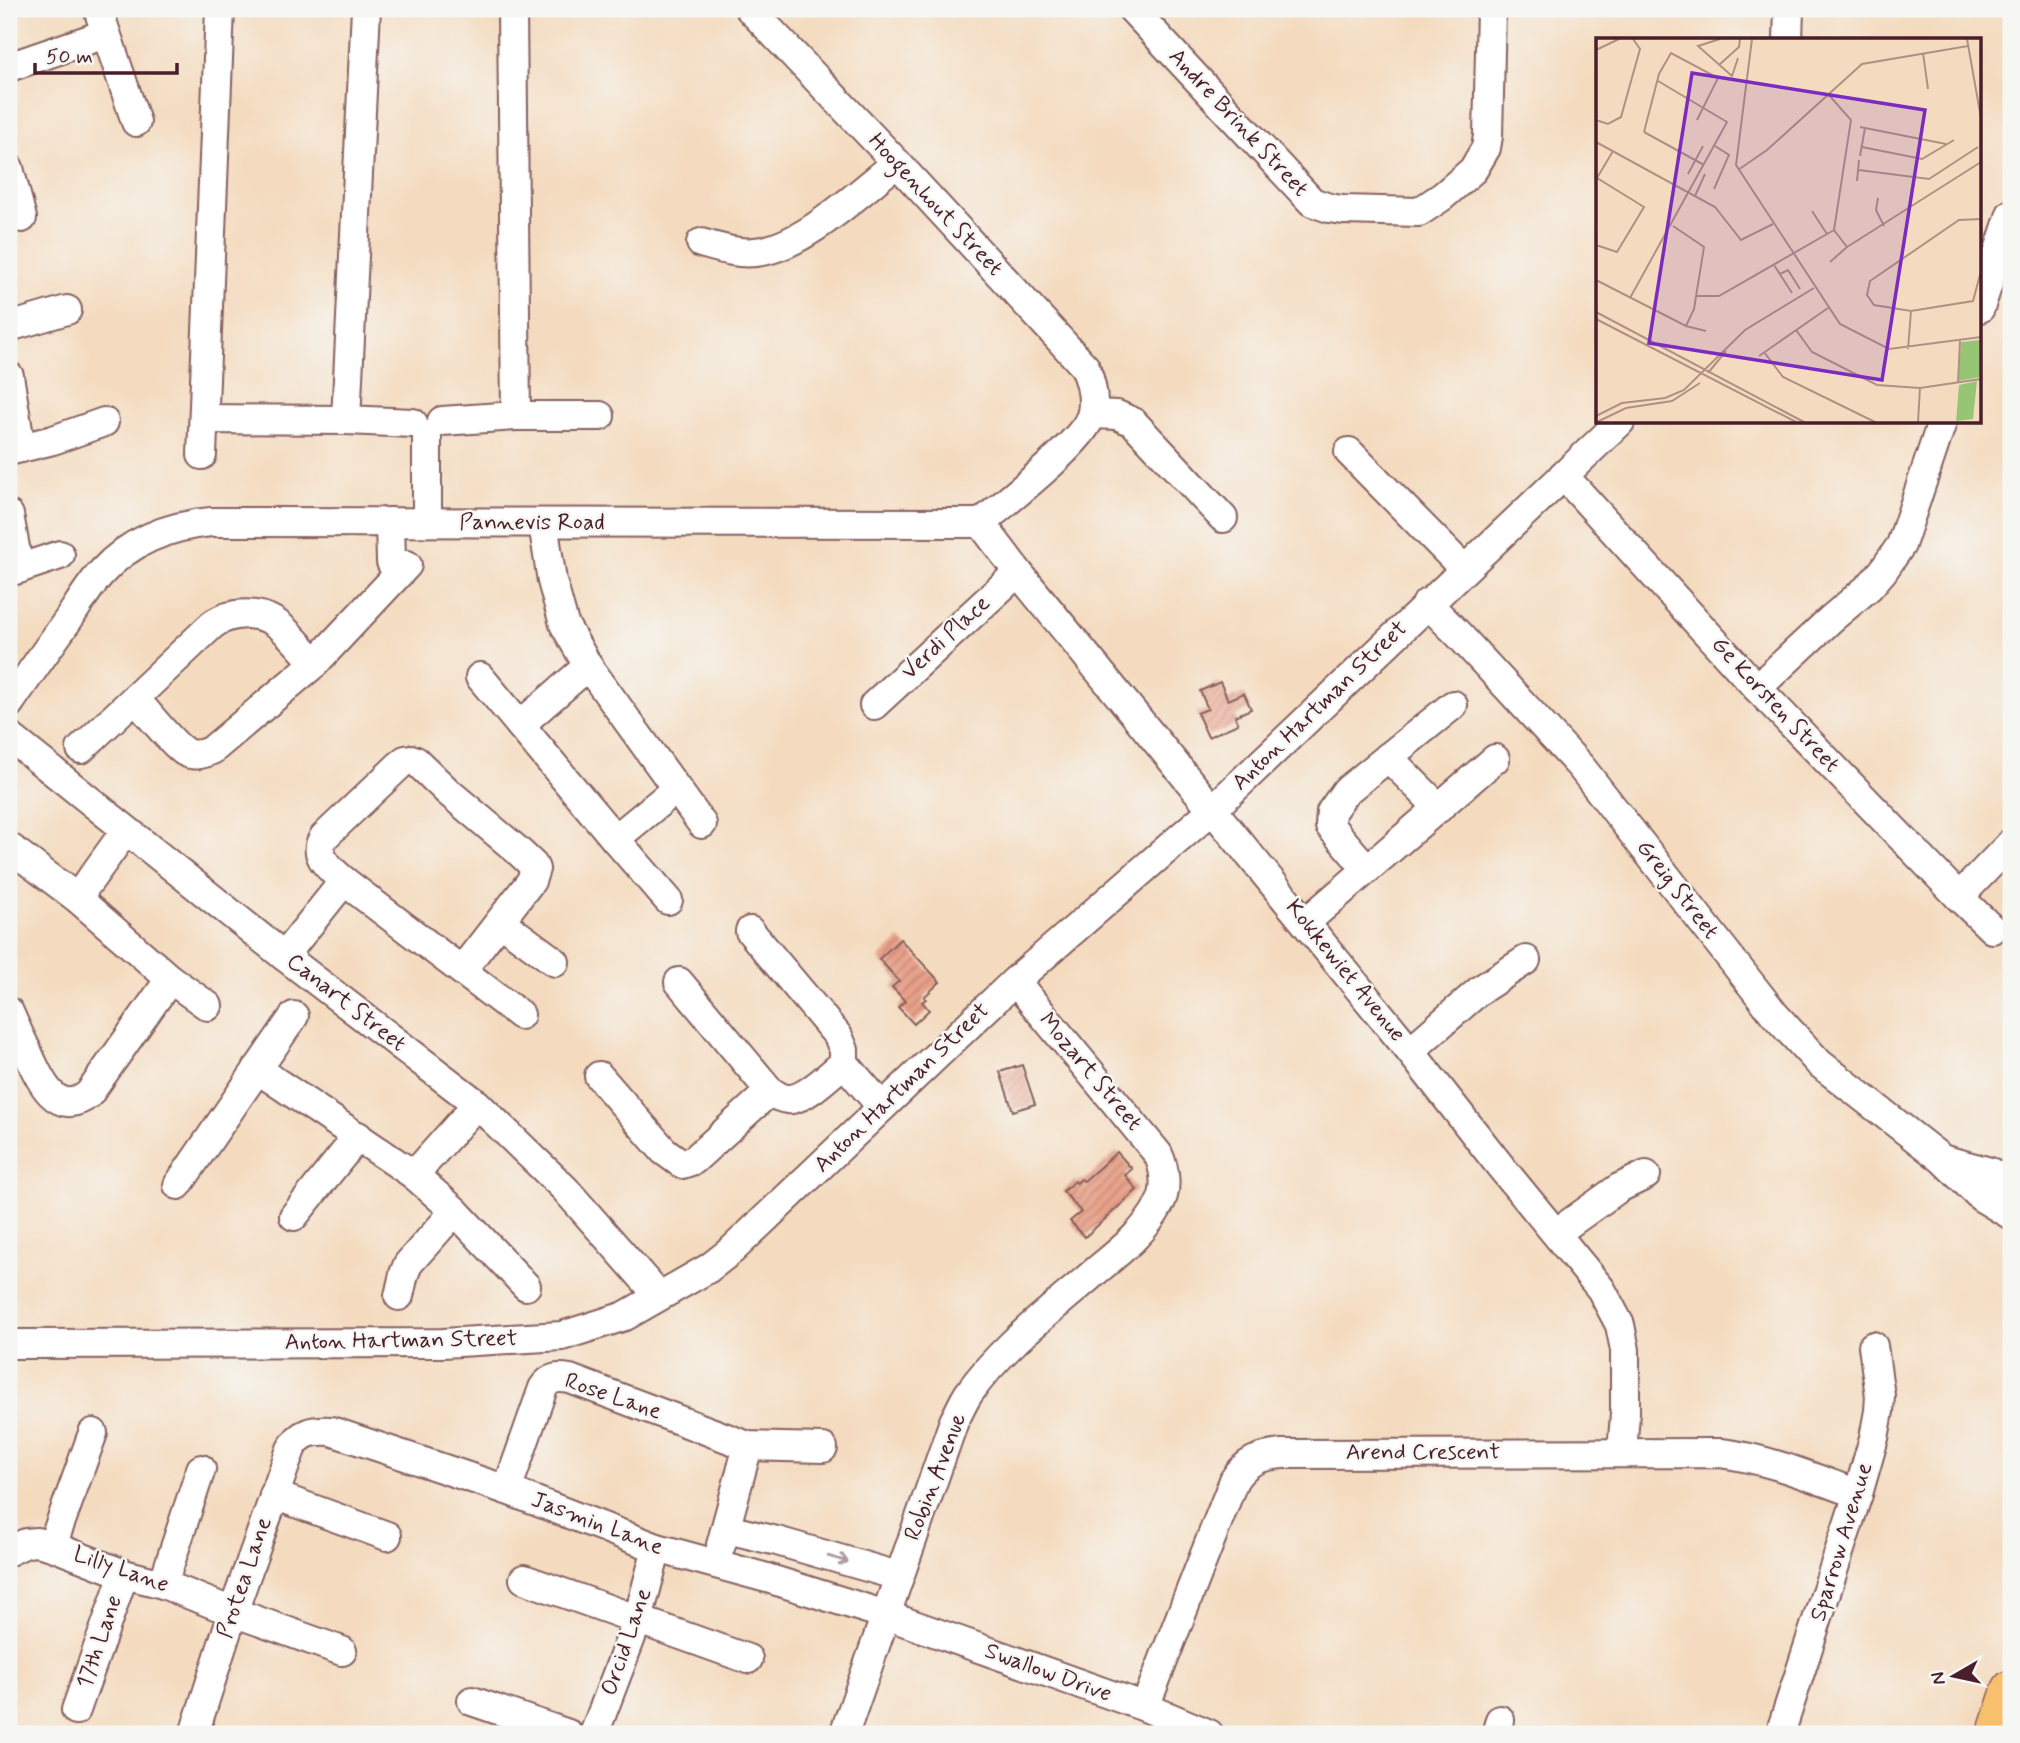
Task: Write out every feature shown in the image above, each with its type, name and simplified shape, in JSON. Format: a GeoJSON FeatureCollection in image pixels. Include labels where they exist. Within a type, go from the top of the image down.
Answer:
{"type":"FeatureCollection","features":[{"type":"Feature","properties":{"kind":"main road"},"geometry":{"type":"LineString","coordinates":[[1996,1734],[2011,1689]]}},
{"type":"Feature","properties":{"kind":"street"},"geometry":{"type":"LineString","coordinates":[[202,455],[220,9]]}},
{"type":"Feature","properties":{"kind":"street"},"geometry":{"type":"LineString","coordinates":[[346,420],[366,9]]}},
{"type":"Feature","properties":{"kind":"street"},"geometry":{"type":"LineString","coordinates":[[512,9],[516,416]]}},
{"type":"Feature","properties":{"kind":"street","name":"Hoogenhout Street"},"geometry":{"type":"LineString","coordinates":[[750,9],[897,163],[1085,367],[1092,391],[1092,414]]}},
{"type":"Feature","properties":{"kind":"street","name":"Andre Brink Street"},"geometry":{"type":"LineString","coordinates":[[1132,9],[1312,202],[1343,210],[1405,213],[1422,211],[1443,196],[1473,170],[1486,148],[1491,9]]}},
{"type":"Feature","properties":{"kind":"street"},"geometry":{"type":"LineString","coordinates":[[1788,38],[1789,9]]}},
{"type":"Feature","properties":{"kind":"street"},"geometry":{"type":"LineString","coordinates":[[9,67],[101,21],[136,122]]}},
{"type":"Feature","properties":{"kind":"street"},"geometry":{"type":"LineString","coordinates":[[701,243],[737,252],[771,250],[806,235],[897,163]]}},
{"type":"Feature","properties":{"kind":"street"},"geometry":{"type":"LineString","coordinates":[[9,168],[23,219]]}},
{"type":"Feature","properties":{"kind":"street"},"geometry":{"type":"LineString","coordinates":[[1982,302],[2011,214]]}},
{"type":"Feature","properties":{"kind":"street"},"geometry":{"type":"LineString","coordinates":[[9,327],[67,310]]}},
{"type":"Feature","properties":{"kind":"street"},"geometry":{"type":"LineString","coordinates":[[9,376],[15,450],[104,422]]}},
{"type":"Feature","properties":{"kind":"street"},"geometry":{"type":"LineString","coordinates":[[981,523],[1072,443],[1087,425],[1092,414],[1117,415],[1133,422],[1223,518]]}},
{"type":"Feature","properties":{"kind":"street"},"geometry":{"type":"LineString","coordinates":[[204,419],[346,420],[427,426],[516,416],[600,416]]}},
{"type":"Feature","properties":{"kind":"street","name":"Anton Hartman Street"},"geometry":{"type":"LineString","coordinates":[[9,1343],[443,1343],[540,1339],[562,1336],[625,1316],[709,1268],[732,1250],[1015,981],[1213,809],[1618,424]]}},
{"type":"Feature","properties":{"kind":"street"},"geometry":{"type":"LineString","coordinates":[[1757,688],[1869,587],[1883,571],[1901,545],[1941,424]]}},
{"type":"Feature","properties":{"kind":"street"},"geometry":{"type":"LineString","coordinates":[[427,426],[428,522]]}},
{"type":"Feature","properties":{"kind":"street"},"geometry":{"type":"LineString","coordinates":[[1349,452],[1464,569]]}},
{"type":"Feature","properties":{"kind":"street","name":"Ge Korsten Street"},"geometry":{"type":"LineString","coordinates":[[1563,475],[1757,688],[1992,929]]}},
{"type":"Feature","properties":{"kind":"street"},"geometry":{"type":"LineString","coordinates":[[9,515],[14,570],[60,555]]}},
{"type":"Feature","properties":{"kind":"street"},"geometry":{"type":"LineString","coordinates":[[135,698],[182,750],[195,755],[212,750],[315,663],[379,597],[402,569],[391,562],[390,522]]}},
{"type":"Feature","properties":{"kind":"street"},"geometry":{"type":"LineString","coordinates":[[543,523],[552,581],[565,624],[589,666],[702,824]]}},
{"type":"Feature","properties":{"kind":"street","name":"Pannevis Road"},"geometry":{"type":"LineString","coordinates":[[9,704],[101,573],[121,554],[142,540],[159,532],[193,524],[981,523]]}},
{"type":"Feature","properties":{"kind":"street","name":"Kokkewiet Avenue"},"geometry":{"type":"LineString","coordinates":[[981,523],[1601,1290],[1620,1325],[1625,1350],[1622,1452]]}},
{"type":"Feature","properties":{"kind":"street","name":"Verdi Place"},"geometry":{"type":"LineString","coordinates":[[874,705],[1018,572]]}},
{"type":"Feature","properties":{"kind":"street","name":"Greig Street"},"geometry":{"type":"LineString","coordinates":[[1427,603],[1581,767],[1797,1040],[1842,1082],[1942,1159],[1981,1197],[2011,1215]]}},
{"type":"Feature","properties":{"kind":"street"},"geometry":{"type":"LineString","coordinates":[[81,749],[212,625],[229,616],[253,614],[279,625],[315,663]]}},
{"type":"Feature","properties":{"kind":"street"},"geometry":{"type":"LineString","coordinates":[[520,725],[589,666]]}},
{"type":"Feature","properties":{"kind":"street"},"geometry":{"type":"LineString","coordinates":[[480,677],[668,900]]}},
{"type":"Feature","properties":{"kind":"street"},"geometry":{"type":"LineString","coordinates":[[1367,869],[1330,826],[1331,812],[1345,792],[1453,705]]}},
{"type":"Feature","properties":{"kind":"street","name":"Canart Street"},"geometry":{"type":"LineString","coordinates":[[9,736],[284,956],[477,1104],[565,1189],[659,1296]]}},
{"type":"Feature","properties":{"kind":"street"},"geometry":{"type":"LineString","coordinates":[[1388,757],[1439,808]]}},
{"type":"Feature","properties":{"kind":"street"},"geometry":{"type":"LineString","coordinates":[[462,970],[531,881],[534,874],[533,865],[411,759],[402,762],[321,843],[319,849],[322,860],[344,881],[520,1015]]}},
{"type":"Feature","properties":{"kind":"street"},"geometry":{"type":"LineString","coordinates":[[1306,922],[1495,759]]}},
{"type":"Feature","properties":{"kind":"street"},"geometry":{"type":"LineString","coordinates":[[615,839],[676,789]]}},
{"type":"Feature","properties":{"kind":"street"},"geometry":{"type":"LineString","coordinates":[[76,898],[126,830]]}},
{"type":"Feature","properties":{"kind":"street"},"geometry":{"type":"LineString","coordinates":[[1959,897],[2011,843]]}},
{"type":"Feature","properties":{"kind":"street"},"geometry":{"type":"LineString","coordinates":[[9,846],[76,898],[170,979],[208,1006]]}},
{"type":"Feature","properties":{"kind":"street"},"geometry":{"type":"LineString","coordinates":[[284,956],[344,881]]}},
{"type":"Feature","properties":{"kind":"street"},"geometry":{"type":"LineString","coordinates":[[501,922],[555,962]]}},
{"type":"Feature","properties":{"kind":"street"},"geometry":{"type":"LineString","coordinates":[[679,982],[770,1091],[789,1100],[805,1095],[844,1063],[841,1040],[750,932]]}},
{"type":"Feature","properties":{"kind":"street"},"geometry":{"type":"LineString","coordinates":[[1410,1051],[1480,990],[1526,960]]}},
{"type":"Feature","properties":{"kind":"street"},"geometry":{"type":"LineString","coordinates":[[9,1012],[42,1083],[60,1100],[75,1102],[89,1094],[170,979]]}},
{"type":"Feature","properties":{"kind":"street","name":"Mozart Street"},"geometry":{"type":"LineString","coordinates":[[1015,981],[1158,1154],[1164,1166]]}},
{"type":"Feature","properties":{"kind":"street"},"geometry":{"type":"LineString","coordinates":[[178,1185],[294,1016]]}},
{"type":"Feature","properties":{"kind":"street"},"geometry":{"type":"LineString","coordinates":[[844,1063],[882,1107]]}},
{"type":"Feature","properties":{"kind":"street"},"geometry":{"type":"LineString","coordinates":[[257,1069],[414,1175],[456,1211],[526,1286]]}},
{"type":"Feature","properties":{"kind":"street"},"geometry":{"type":"LineString","coordinates":[[599,1076],[664,1152],[682,1164],[694,1160],[770,1091]]}},
{"type":"Feature","properties":{"kind":"street"},"geometry":{"type":"LineString","coordinates":[[414,1175],[477,1104]]}},
{"type":"Feature","properties":{"kind":"street"},"geometry":{"type":"LineString","coordinates":[[294,1216],[358,1136]]}},
{"type":"Feature","properties":{"kind":"street","name":"Greig Street"},"geometry":{"type":"LineString","coordinates":[[1942,1159],[1990,1172],[2011,1184]]}},
{"type":"Feature","properties":{"kind":"street","name":"Robin Avenue"},"geometry":{"type":"LineString","coordinates":[[844,1734],[954,1421],[968,1395],[1004,1353],[1128,1244],[1144,1226],[1160,1204],[1163,1195],[1164,1166]]}},
{"type":"Feature","properties":{"kind":"street"},"geometry":{"type":"LineString","coordinates":[[1556,1233],[1619,1188],[1646,1175]]}},
{"type":"Feature","properties":{"kind":"street"},"geometry":{"type":"LineString","coordinates":[[399,1296],[408,1264],[456,1211]]}},
{"type":"Feature","properties":{"kind":"street","name":"Sparrow Avenue"},"geometry":{"type":"LineString","coordinates":[[1780,1734],[1874,1437],[1880,1396],[1873,1346]]}},
{"type":"Feature","properties":{"kind":"street","name":"Rose Lane"},"geometry":{"type":"LineString","coordinates":[[507,1490],[543,1388],[554,1378],[569,1379],[748,1446],[823,1448]]}},
{"type":"Feature","properties":{"kind":"street","name":"Jasmin Lane"},"geometry":{"type":"LineString","coordinates":[[310,1432],[331,1431],[507,1490],[657,1548],[886,1615]]}},
{"type":"Feature","properties":{"kind":"street","name":"Protea Lane"},"geometry":{"type":"LineString","coordinates":[[197,1733],[233,1612],[274,1495],[294,1443],[299,1436],[310,1432]]}},
{"type":"Feature","properties":{"kind":"street"},"geometry":{"type":"LineString","coordinates":[[52,1546],[93,1433]]}},
{"type":"Feature","properties":{"kind":"street"},"geometry":{"type":"LineString","coordinates":[[714,1564],[727,1529],[748,1446]]}},
{"type":"Feature","properties":{"kind":"street","name":"Arend Crescent"},"geometry":{"type":"LineString","coordinates":[[1145,1707],[1234,1480],[1247,1464],[1260,1458],[1282,1454],[1721,1453],[1747,1457],[1791,1470],[1858,1494]]}},
{"type":"Feature","properties":{"kind":"street"},"geometry":{"type":"LineString","coordinates":[[163,1584],[201,1469]]}},
{"type":"Feature","properties":{"kind":"street"},"geometry":{"type":"LineString","coordinates":[[274,1495],[387,1536]]}},
{"type":"Feature","properties":{"kind":"street"},"geometry":{"type":"LineString","coordinates":[[727,1529],[898,1576]]}},
{"type":"Feature","properties":{"kind":"street","name":"Lilly Lane"},"geometry":{"type":"LineString","coordinates":[[9,1551],[26,1543],[37,1542],[52,1546],[342,1651]]}},
{"type":"Feature","properties":{"kind":"street","name":"Orcid Lane"},"geometry":{"type":"LineString","coordinates":[[590,1734],[638,1619],[657,1548]]}},
{"type":"Feature","properties":{"kind":"street","name":"17th Lane"},"geometry":{"type":"LineString","coordinates":[[76,1710],[124,1574]]}},
{"type":"Feature","properties":{"kind":"street"},"geometry":{"type":"LineString","coordinates":[[524,1579],[748,1659]]}},
{"type":"Feature","properties":{"kind":"street","name":"Swallow Drive"},"geometry":{"type":"LineString","coordinates":[[886,1615],[1145,1707],[1209,1734]]}},
{"type":"Feature","properties":{"kind":"street"},"geometry":{"type":"LineString","coordinates":[[472,1701],[590,1734]]}},
{"type":"Feature","properties":{"kind":"building"},"geometry":{"type":"Polygon","coordinates":[[[1220,682],[1228,700],[1244,693],[1251,709],[1235,716],[1238,724],[1208,737],[1197,713],[1208,709],[1200,691],[1220,682]]]}},
{"type":"Feature","properties":{"kind":"building"},"geometry":{"type":"Polygon","coordinates":[[[900,939],[940,982],[924,997],[926,999],[922,1002],[929,1010],[914,1024],[898,1007],[905,1001],[892,987],[899,981],[879,959],[900,939]]]}},
{"type":"Feature","properties":{"kind":"building"},"geometry":{"type":"Polygon","coordinates":[[[1022,1065],[1035,1104],[1013,1111],[1000,1072],[1022,1065]]]}},
{"type":"Feature","properties":{"kind":"building"},"geometry":{"type":"Polygon","coordinates":[[[1117,1152],[1132,1169],[1125,1175],[1137,1190],[1085,1237],[1070,1221],[1081,1212],[1063,1191],[1075,1181],[1084,1181],[1117,1152]]]}}]}
